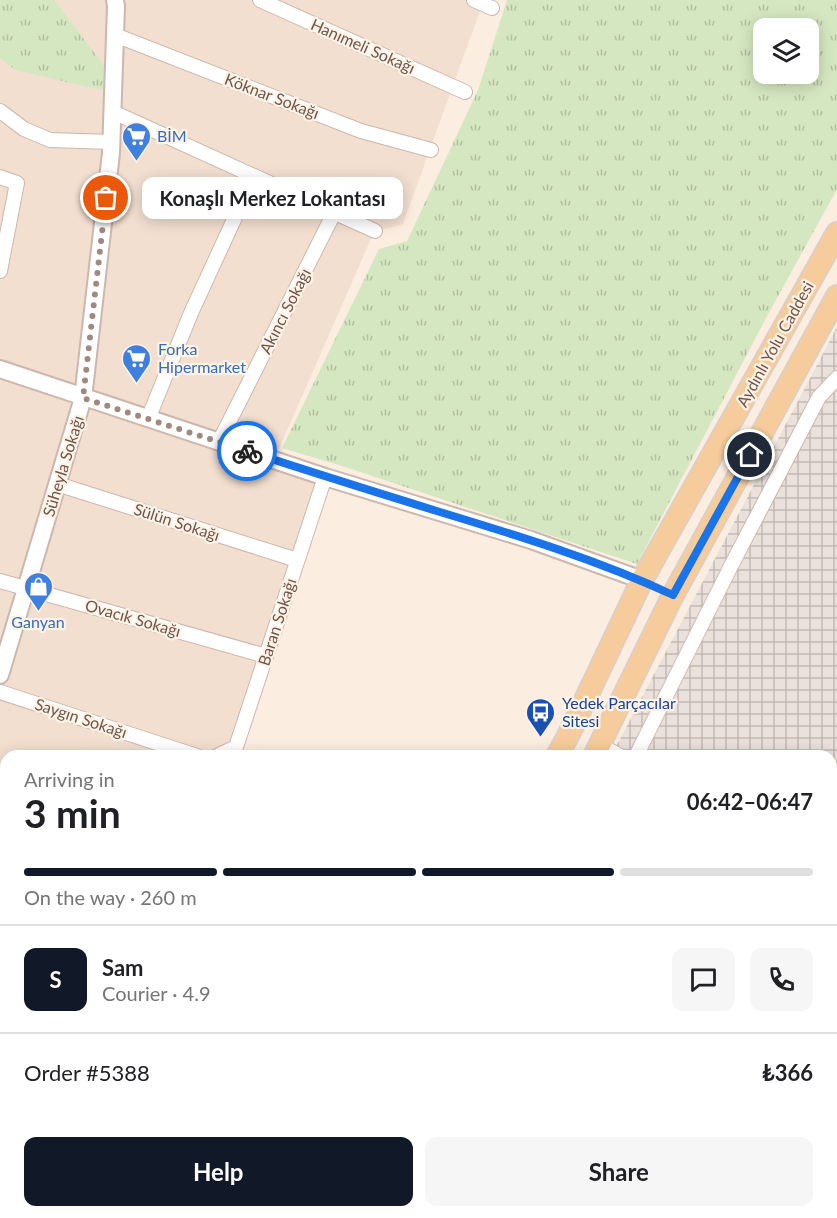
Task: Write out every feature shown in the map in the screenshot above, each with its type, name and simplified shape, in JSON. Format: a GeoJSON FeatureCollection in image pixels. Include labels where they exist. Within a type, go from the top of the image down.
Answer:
{"type":"FeatureCollection","features":[{"type":"Feature","properties":{"kind":"main road","name":"Aydınlı Yolu Caddesi"},"geometry":{"type":"LineString","coordinates":[[560,750],[642,580],[837,233]]}},
{"type":"Feature","properties":{"kind":"main road","name":"Aydınlı Yolu Caddesi"},"geometry":{"type":"LineString","coordinates":[[597,750],[673,595],[837,296]]}},
{"type":"Feature","properties":{"kind":"main road"},"geometry":{"type":"LineString","coordinates":[[642,580],[673,595]]}},
{"type":"Feature","properties":{"kind":"street","name":"Süheyla Sokağı"},"geometry":{"type":"LineString","coordinates":[[0,675],[83,398],[112,142],[115,0]]}},
{"type":"Feature","properties":{"kind":"street","name":"Hanımeli Sokağı"},"geometry":{"type":"LineString","coordinates":[[260,0],[465,92]]}},
{"type":"Feature","properties":{"kind":"street"},"geometry":{"type":"LineString","coordinates":[[474,0],[492,8]]}},
{"type":"Feature","properties":{"kind":"street","name":"Köknar Sokağı"},"geometry":{"type":"LineString","coordinates":[[115,34],[361,131],[431,150]]}},
{"type":"Feature","properties":{"kind":"street"},"geometry":{"type":"LineString","coordinates":[[0,111],[24,129],[50,140],[112,142]]}},
{"type":"Feature","properties":{"kind":"street"},"geometry":{"type":"LineString","coordinates":[[113,112],[375,231]]}},
{"type":"Feature","properties":{"kind":"street"},"geometry":{"type":"LineString","coordinates":[[148,419],[191,313],[254,176]]}},
{"type":"Feature","properties":{"kind":"street"},"geometry":{"type":"LineString","coordinates":[[0,177],[17,183],[0,271]]}},
{"type":"Feature","properties":{"kind":"street","name":"Akıncı Sokağı"},"geometry":{"type":"LineString","coordinates":[[219,442],[334,213]]}},
{"type":"Feature","properties":{"kind":"street"},"geometry":{"type":"LineString","coordinates":[[0,369],[325,477],[531,540],[642,580]]}},
{"type":"Feature","properties":{"kind":"street"},"geometry":{"type":"LineString","coordinates":[[639,750],[819,397],[837,378]]}},
{"type":"Feature","properties":{"kind":"street","name":"Baran Sokağı"},"geometry":{"type":"LineString","coordinates":[[230,750],[236,747],[325,477]]}},
{"type":"Feature","properties":{"kind":"street","name":"Sülün Sokağı"},"geometry":{"type":"LineString","coordinates":[[57,484],[297,560]]}},
{"type":"Feature","properties":{"kind":"street","name":"Ovacık Sokağı"},"geometry":{"type":"LineString","coordinates":[[0,581],[266,656]]}},
{"type":"Feature","properties":{"kind":"street","name":"Saygın Sokağı"},"geometry":{"type":"LineString","coordinates":[[0,692],[179,750]]}},
{"type":"Feature","properties":{"kind":"shaded area"},"geometry":{"type":"Polygon","coordinates":[[[0,0],[484,0],[403,224],[374,232],[275,458],[326,475],[239,750],[0,750],[0,0]]]}},
{"type":"Feature","properties":{"kind":"shaded area"},"geometry":{"type":"Polygon","coordinates":[[[837,327],[837,750],[614,750],[837,327]]]}},
{"type":"Feature","properties":{"kind":"green space"},"geometry":{"type":"Polygon","coordinates":[[[0,0],[54,0],[106,68],[105,91],[15,70],[0,58],[0,0]]]}},
{"type":"Feature","properties":{"kind":"green space"},"geometry":{"type":"Polygon","coordinates":[[[507,0],[837,0],[837,189],[765,320],[637,564],[282,448],[379,249],[407,241],[478,90],[507,0]]]}},
{"type":"Feature","properties":{"kind":"way so far"},"geometry":{"type":"LineString","coordinates":[[106,198],[83,398],[247,451]]}},
{"type":"Feature","properties":{"kind":"place","name":"BİM"},"geometry":{"type":"Point","coordinates":[136,162]}},
{"type":"Feature","properties":{"kind":"place","name":"Konaşlı Merkez Lokantası"},"geometry":{"type":"Point","coordinates":[106,198]}},
{"type":"Feature","properties":{"kind":"place","name":"Forka Hipermarket"},"geometry":{"type":"Point","coordinates":[137,384]}},
{"type":"Feature","properties":{"kind":"place","name":"Ganyan"},"geometry":{"type":"Point","coordinates":[38,612]}},
{"type":"Feature","properties":{"kind":"place","name":"Yedek Parçacılar Sitesi"},"geometry":{"type":"Point","coordinates":[541,738]}},
{"type":"Feature","properties":{"kind":"route"},"geometry":{"type":"LineString","coordinates":[[247,451],[531,540],[642,580],[673,595],[750,455]]}}]}
